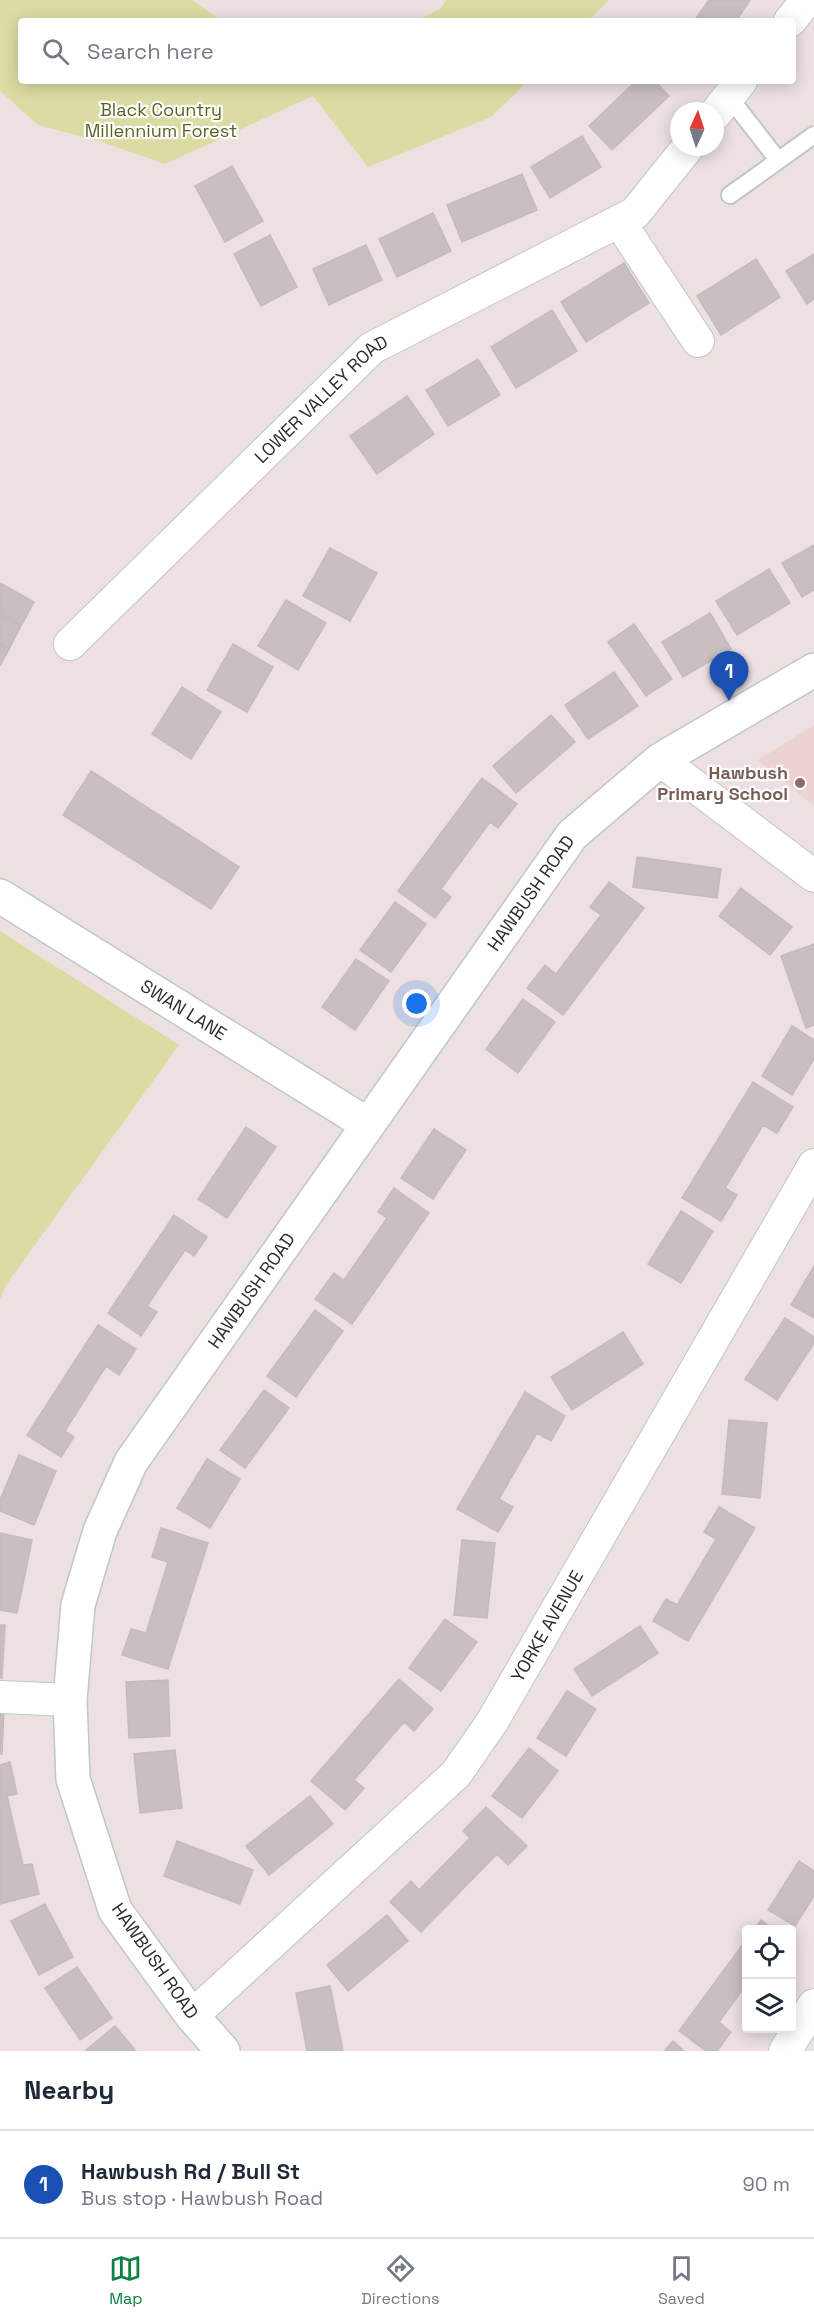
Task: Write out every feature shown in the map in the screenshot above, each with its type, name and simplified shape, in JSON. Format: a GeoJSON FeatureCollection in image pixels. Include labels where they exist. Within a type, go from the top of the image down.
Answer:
{"type":"FeatureCollection","features":[{"type":"Feature","properties":{"kind":"street"},"geometry":{"type":"LineString","coordinates":[[792,18],[807,0]]}},
{"type":"Feature","properties":{"kind":"street","name":"LOWER VALLEY ROAD"},"geometry":{"type":"LineString","coordinates":[[70,644],[372,348],[635,213],[681,156]]}},
{"type":"Feature","properties":{"kind":"street"},"geometry":{"type":"LineString","coordinates":[[619,221],[698,341]]}},
{"type":"Feature","properties":{"kind":"street","name":"HAWBUSH ROAD"},"geometry":{"type":"LineString","coordinates":[[223,2051],[192,2016],[115,1910],[73,1779],[70,1700],[78,1605],[100,1531],[131,1462],[572,835],[660,760],[814,670]]}},
{"type":"Feature","properties":{"kind":"street"},"geometry":{"type":"LineString","coordinates":[[660,760],[814,876]]}},
{"type":"Feature","properties":{"kind":"street","name":"SWAN LANE"},"geometry":{"type":"LineString","coordinates":[[0,896],[367,1124]]}},
{"type":"Feature","properties":{"kind":"street","name":"YORKE AVENUE"},"geometry":{"type":"LineString","coordinates":[[192,2016],[456,1774],[492,1722],[814,1165]]}},
{"type":"Feature","properties":{"kind":"street"},"geometry":{"type":"LineString","coordinates":[[0,1697],[70,1700]]}},
{"type":"Feature","properties":{"kind":"street"},"geometry":{"type":"LineString","coordinates":[[785,2051],[814,2005]]}},
{"type":"Feature","properties":{"kind":"lane"},"geometry":{"type":"LineString","coordinates":[[728,97],[778,160]]}},
{"type":"Feature","properties":{"kind":"lane"},"geometry":{"type":"LineString","coordinates":[[730,195],[814,135]]}},
{"type":"Feature","properties":{"kind":"shaded area","name":"Hawbush Primary School"},"geometry":{"type":"Polygon","coordinates":[[[814,725],[814,806],[758,760],[814,725]]]}},
{"type":"Feature","properties":{"kind":"green space","name":"Black Country Millennium Forest"},"geometry":{"type":"Polygon","coordinates":[[[0,0],[193,0],[217,18],[18,18],[18,84],[525,84],[491,117],[368,167],[313,96],[165,164],[99,141],[38,125],[0,91],[0,0]]]}},
{"type":"Feature","properties":{"kind":"green space"},"geometry":{"type":"Polygon","coordinates":[[[446,0],[609,0],[591,18],[423,18],[441,8],[446,0]]]}},
{"type":"Feature","properties":{"kind":"green space"},"geometry":{"type":"Polygon","coordinates":[[[0,931],[179,1045],[6,1285],[0,1299],[0,931]]]}},
{"type":"Feature","properties":{"kind":"building"},"geometry":{"type":"Polygon","coordinates":[[[709,0],[750,0],[738,18],[696,18],[709,0]]]}},
{"type":"Feature","properties":{"kind":"building"},"geometry":{"type":"Polygon","coordinates":[[[633,84],[658,84],[669,96],[612,150],[589,126],[633,84]]]}},
{"type":"Feature","properties":{"kind":"building"},"geometry":{"type":"Polygon","coordinates":[[[582,136],[601,167],[550,198],[531,167],[582,136]]]}},
{"type":"Feature","properties":{"kind":"building"},"geometry":{"type":"Polygon","coordinates":[[[232,166],[263,221],[225,242],[195,186],[232,166]]]}},
{"type":"Feature","properties":{"kind":"building"},"geometry":{"type":"Polygon","coordinates":[[[522,174],[537,210],[462,242],[447,205],[522,174]]]}},
{"type":"Feature","properties":{"kind":"building"},"geometry":{"type":"Polygon","coordinates":[[[433,213],[451,251],[397,277],[379,239],[433,213]]]}},
{"type":"Feature","properties":{"kind":"building"},"geometry":{"type":"Polygon","coordinates":[[[270,235],[297,287],[261,306],[234,254],[270,235]]]}},
{"type":"Feature","properties":{"kind":"building"},"geometry":{"type":"Polygon","coordinates":[[[366,245],[382,280],[329,305],[313,269],[366,245]]]}},
{"type":"Feature","properties":{"kind":"building"},"geometry":{"type":"Polygon","coordinates":[[[814,254],[814,299],[807,304],[786,271],[814,254]]]}},
{"type":"Feature","properties":{"kind":"building"},"geometry":{"type":"Polygon","coordinates":[[[756,259],[780,297],[721,335],[697,296],[756,259]]]}},
{"type":"Feature","properties":{"kind":"building"},"geometry":{"type":"Polygon","coordinates":[[[624,263],[649,303],[586,342],[561,302],[624,263]]]}},
{"type":"Feature","properties":{"kind":"building"},"geometry":{"type":"Polygon","coordinates":[[[552,310],[577,351],[516,388],[491,347],[552,310]]]}},
{"type":"Feature","properties":{"kind":"building"},"geometry":{"type":"Polygon","coordinates":[[[478,359],[500,395],[448,426],[426,390],[478,359]]]}},
{"type":"Feature","properties":{"kind":"building"},"geometry":{"type":"Polygon","coordinates":[[[407,396],[434,434],[377,474],[350,436],[407,396]]]}},
{"type":"Feature","properties":{"kind":"building"},"geometry":{"type":"Polygon","coordinates":[[[814,545],[814,590],[802,597],[782,563],[814,545]]]}},
{"type":"Feature","properties":{"kind":"building"},"geometry":{"type":"Polygon","coordinates":[[[330,548],[377,573],[350,621],[303,596],[330,548]]]}},
{"type":"Feature","properties":{"kind":"building"},"geometry":{"type":"Polygon","coordinates":[[[769,569],[790,603],[737,635],[716,601],[769,569]]]}},
{"type":"Feature","properties":{"kind":"building"},"geometry":{"type":"Polygon","coordinates":[[[0,583],[34,602],[21,626],[0,614],[0,583]]]}},
{"type":"Feature","properties":{"kind":"building"},"geometry":{"type":"Polygon","coordinates":[[[286,600],[326,623],[298,670],[258,646],[286,600]]]}},
{"type":"Feature","properties":{"kind":"building"},"geometry":{"type":"Polygon","coordinates":[[[710,613],[731,649],[683,677],[662,642],[710,613]]]}},
{"type":"Feature","properties":{"kind":"building"},"geometry":{"type":"Polygon","coordinates":[[[0,614],[21,626],[9,649],[0,644],[0,614]]]}},
{"type":"Feature","properties":{"kind":"building"},"geometry":{"type":"Polygon","coordinates":[[[634,624],[672,679],[646,696],[608,642],[634,624]]]}},
{"type":"Feature","properties":{"kind":"building"},"geometry":{"type":"Polygon","coordinates":[[[0,644],[9,649],[0,666],[0,644]]]}},
{"type":"Feature","properties":{"kind":"building"},"geometry":{"type":"Polygon","coordinates":[[[233,644],[273,667],[247,712],[207,690],[233,644]]]}},
{"type":"Feature","properties":{"kind":"building"},"geometry":{"type":"Polygon","coordinates":[[[614,672],[638,706],[588,739],[565,705],[614,672]]]}},
{"type":"Feature","properties":{"kind":"building"},"geometry":{"type":"Polygon","coordinates":[[[182,687],[221,712],[191,759],[152,734],[182,687]]]}},
{"type":"Feature","properties":{"kind":"building"},"geometry":{"type":"Polygon","coordinates":[[[551,715],[575,742],[516,793],[493,766],[551,715]]]}},
{"type":"Feature","properties":{"kind":"building"},"geometry":{"type":"Polygon","coordinates":[[[91,771],[239,867],[211,909],[63,815],[91,771]]]}},
{"type":"Feature","properties":{"kind":"building"},"geometry":{"type":"Polygon","coordinates":[[[482,778],[517,804],[498,828],[490,822],[441,889],[451,897],[435,918],[398,891],[482,778]]]}},
{"type":"Feature","properties":{"kind":"building"},"geometry":{"type":"Polygon","coordinates":[[[637,857],[721,869],[717,898],[633,887],[637,857]]]}},
{"type":"Feature","properties":{"kind":"building"},"geometry":{"type":"Polygon","coordinates":[[[609,882],[644,908],[563,1015],[527,988],[545,965],[556,974],[601,915],[590,907],[609,882]]]}},
{"type":"Feature","properties":{"kind":"building"},"geometry":{"type":"Polygon","coordinates":[[[741,888],[792,927],[770,955],[719,916],[741,888]]]}},
{"type":"Feature","properties":{"kind":"building"},"geometry":{"type":"Polygon","coordinates":[[[395,902],[426,924],[391,972],[360,950],[395,902]]]}},
{"type":"Feature","properties":{"kind":"building"},"geometry":{"type":"Polygon","coordinates":[[[814,944],[814,1025],[806,1028],[781,956],[814,944]]]}},
{"type":"Feature","properties":{"kind":"building"},"geometry":{"type":"Polygon","coordinates":[[[356,959],[389,981],[355,1030],[322,1007],[356,959]]]}},
{"type":"Feature","properties":{"kind":"building"},"geometry":{"type":"Polygon","coordinates":[[[523,999],[555,1022],[518,1073],[486,1049],[523,999]]]}},
{"type":"Feature","properties":{"kind":"building"},"geometry":{"type":"Polygon","coordinates":[[[792,1026],[814,1040],[814,1059],[792,1095],[762,1076],[792,1026]]]}},
{"type":"Feature","properties":{"kind":"building"},"geometry":{"type":"Polygon","coordinates":[[[753,1082],[793,1107],[777,1133],[763,1125],[725,1188],[737,1195],[721,1221],[682,1198],[753,1082]]]}},
{"type":"Feature","properties":{"kind":"building"},"geometry":{"type":"Polygon","coordinates":[[[246,1127],[276,1147],[227,1218],[198,1199],[246,1127]]]}},
{"type":"Feature","properties":{"kind":"building"},"geometry":{"type":"Polygon","coordinates":[[[434,1129],[466,1150],[433,1199],[401,1178],[434,1129]]]}},
{"type":"Feature","properties":{"kind":"building"},"geometry":{"type":"Polygon","coordinates":[[[394,1188],[429,1213],[352,1324],[315,1299],[334,1273],[344,1280],[387,1218],[378,1212],[394,1188]]]}},
{"type":"Feature","properties":{"kind":"building"},"geometry":{"type":"Polygon","coordinates":[[[681,1211],[713,1231],[681,1283],[648,1264],[681,1211]]]}},
{"type":"Feature","properties":{"kind":"building"},"geometry":{"type":"Polygon","coordinates":[[[174,1215],[207,1237],[194,1256],[185,1250],[147,1306],[157,1312],[141,1336],[108,1313],[174,1215]]]}},
{"type":"Feature","properties":{"kind":"building"},"geometry":{"type":"Polygon","coordinates":[[[814,1266],[814,1318],[791,1305],[814,1266]]]}},
{"type":"Feature","properties":{"kind":"building"},"geometry":{"type":"Polygon","coordinates":[[[315,1310],[343,1331],[296,1397],[267,1376],[315,1310]]]}},
{"type":"Feature","properties":{"kind":"building"},"geometry":{"type":"Polygon","coordinates":[[[785,1318],[814,1337],[814,1343],[777,1400],[745,1379],[785,1318]]]}},
{"type":"Feature","properties":{"kind":"building"},"geometry":{"type":"Polygon","coordinates":[[[98,1325],[136,1349],[119,1375],[106,1366],[65,1431],[74,1437],[61,1457],[27,1435],[98,1325]]]}},
{"type":"Feature","properties":{"kind":"building"},"geometry":{"type":"Polygon","coordinates":[[[623,1332],[643,1364],[572,1410],[551,1377],[623,1332]]]}},
{"type":"Feature","properties":{"kind":"building"},"geometry":{"type":"Polygon","coordinates":[[[264,1390],[289,1408],[245,1468],[220,1450],[264,1390]]]}},
{"type":"Feature","properties":{"kind":"building"},"geometry":{"type":"Polygon","coordinates":[[[525,1392],[565,1416],[551,1441],[537,1433],[499,1499],[513,1507],[498,1532],[457,1509],[525,1392]]]}},
{"type":"Feature","properties":{"kind":"building"},"geometry":{"type":"Polygon","coordinates":[[[729,1420],[767,1423],[760,1498],[722,1494],[729,1420]]]}},
{"type":"Feature","properties":{"kind":"building"},"geometry":{"type":"Polygon","coordinates":[[[19,1455],[56,1471],[34,1525],[0,1511],[0,1500],[19,1455]]]}},
{"type":"Feature","properties":{"kind":"building"},"geometry":{"type":"Polygon","coordinates":[[[207,1459],[240,1479],[210,1528],[177,1508],[207,1459]]]}},
{"type":"Feature","properties":{"kind":"building"},"geometry":{"type":"Polygon","coordinates":[[[719,1507],[755,1528],[688,1641],[653,1621],[666,1599],[677,1605],[716,1539],[704,1532],[719,1507]]]}},
{"type":"Feature","properties":{"kind":"building"},"geometry":{"type":"Polygon","coordinates":[[[161,1528],[208,1543],[168,1669],[122,1655],[131,1629],[146,1633],[168,1562],[152,1557],[161,1528]]]}},
{"type":"Feature","properties":{"kind":"building"},"geometry":{"type":"Polygon","coordinates":[[[0,1533],[32,1540],[17,1613],[0,1610],[0,1533]]]}},
{"type":"Feature","properties":{"kind":"building"},"geometry":{"type":"Polygon","coordinates":[[[462,1540],[495,1543],[487,1618],[454,1615],[462,1540]]]}},
{"type":"Feature","properties":{"kind":"building"},"geometry":{"type":"Polygon","coordinates":[[[445,1619],[477,1642],[441,1691],[409,1668],[445,1619]]]}},
{"type":"Feature","properties":{"kind":"building"},"geometry":{"type":"Polygon","coordinates":[[[0,1625],[5,1625],[2,1678],[0,1678],[0,1625]]]}},
{"type":"Feature","properties":{"kind":"building"},"geometry":{"type":"Polygon","coordinates":[[[640,1626],[658,1653],[592,1696],[574,1669],[640,1626]]]}},
{"type":"Feature","properties":{"kind":"building"},"geometry":{"type":"Polygon","coordinates":[[[399,1679],[433,1709],[414,1731],[404,1722],[354,1780],[364,1788],[345,1810],[311,1781],[399,1679]]]}},
{"type":"Feature","properties":{"kind":"building"},"geometry":{"type":"Polygon","coordinates":[[[168,1680],[170,1736],[129,1738],[126,1682],[168,1680]]]}},
{"type":"Feature","properties":{"kind":"building"},"geometry":{"type":"Polygon","coordinates":[[[567,1691],[596,1709],[566,1756],[537,1738],[567,1691]]]}},
{"type":"Feature","properties":{"kind":"building"},"geometry":{"type":"Polygon","coordinates":[[[0,1706],[4,1707],[2,1754],[0,1754],[0,1706]]]}},
{"type":"Feature","properties":{"kind":"building"},"geometry":{"type":"Polygon","coordinates":[[[529,1748],[558,1771],[522,1818],[492,1796],[529,1748]]]}},
{"type":"Feature","properties":{"kind":"building"},"geometry":{"type":"Polygon","coordinates":[[[175,1750],[182,1808],[140,1813],[134,1754],[175,1750]]]}},
{"type":"Feature","properties":{"kind":"building"},"geometry":{"type":"Polygon","coordinates":[[[10,1762],[17,1794],[7,1796],[23,1865],[32,1864],[39,1894],[0,1904],[0,1765],[10,1762]]]}},
{"type":"Feature","properties":{"kind":"building"},"geometry":{"type":"Polygon","coordinates":[[[310,1796],[333,1824],[269,1875],[246,1846],[310,1796]]]}},
{"type":"Feature","properties":{"kind":"building"},"geometry":{"type":"Polygon","coordinates":[[[486,1807],[527,1846],[508,1865],[497,1854],[421,1932],[390,1902],[411,1881],[419,1890],[470,1838],[463,1831],[486,1807]]]}},
{"type":"Feature","properties":{"kind":"building"},"geometry":{"type":"Polygon","coordinates":[[[177,1841],[253,1870],[240,1904],[164,1876],[177,1841]]]}},
{"type":"Feature","properties":{"kind":"building"},"geometry":{"type":"Polygon","coordinates":[[[799,1861],[814,1871],[814,1896],[796,1925],[768,1910],[799,1861]]]}},
{"type":"Feature","properties":{"kind":"building"},"geometry":{"type":"Polygon","coordinates":[[[45,1904],[73,1957],[39,1975],[11,1921],[45,1904]]]}},
{"type":"Feature","properties":{"kind":"building"},"geometry":{"type":"Polygon","coordinates":[[[387,1915],[408,1941],[348,1991],[327,1965],[387,1915]]]}},
{"type":"Feature","properties":{"kind":"building"},"geometry":{"type":"Polygon","coordinates":[[[761,1920],[768,1925],[758,1925],[761,1920]]]}},
{"type":"Feature","properties":{"kind":"building"},"geometry":{"type":"Polygon","coordinates":[[[742,1945],[742,1990],[719,2022],[731,2032],[717,2051],[706,2051],[679,2031],[742,1945]]]}},
{"type":"Feature","properties":{"kind":"building"},"geometry":{"type":"Polygon","coordinates":[[[77,1967],[112,2018],[80,2040],[45,1988],[77,1967]]]}},
{"type":"Feature","properties":{"kind":"building"},"geometry":{"type":"Polygon","coordinates":[[[330,1986],[343,2051],[307,2051],[296,1993],[330,1986]]]}},
{"type":"Feature","properties":{"kind":"building"},"geometry":{"type":"Polygon","coordinates":[[[115,2026],[136,2051],[86,2050],[115,2026]]]}},
{"type":"Feature","properties":{"kind":"building"},"geometry":{"type":"Polygon","coordinates":[[[673,2041],[684,2051],[664,2051],[673,2041]]]}},
{"type":"Feature","properties":{"kind":"place","name":"Hawbush Rd / Bull St"},"geometry":{"type":"Point","coordinates":[729,701]}},
{"type":"Feature","properties":{"kind":"place","name":"Hawbush Primary School"},"geometry":{"type":"Point","coordinates":[800,783]}}]}
